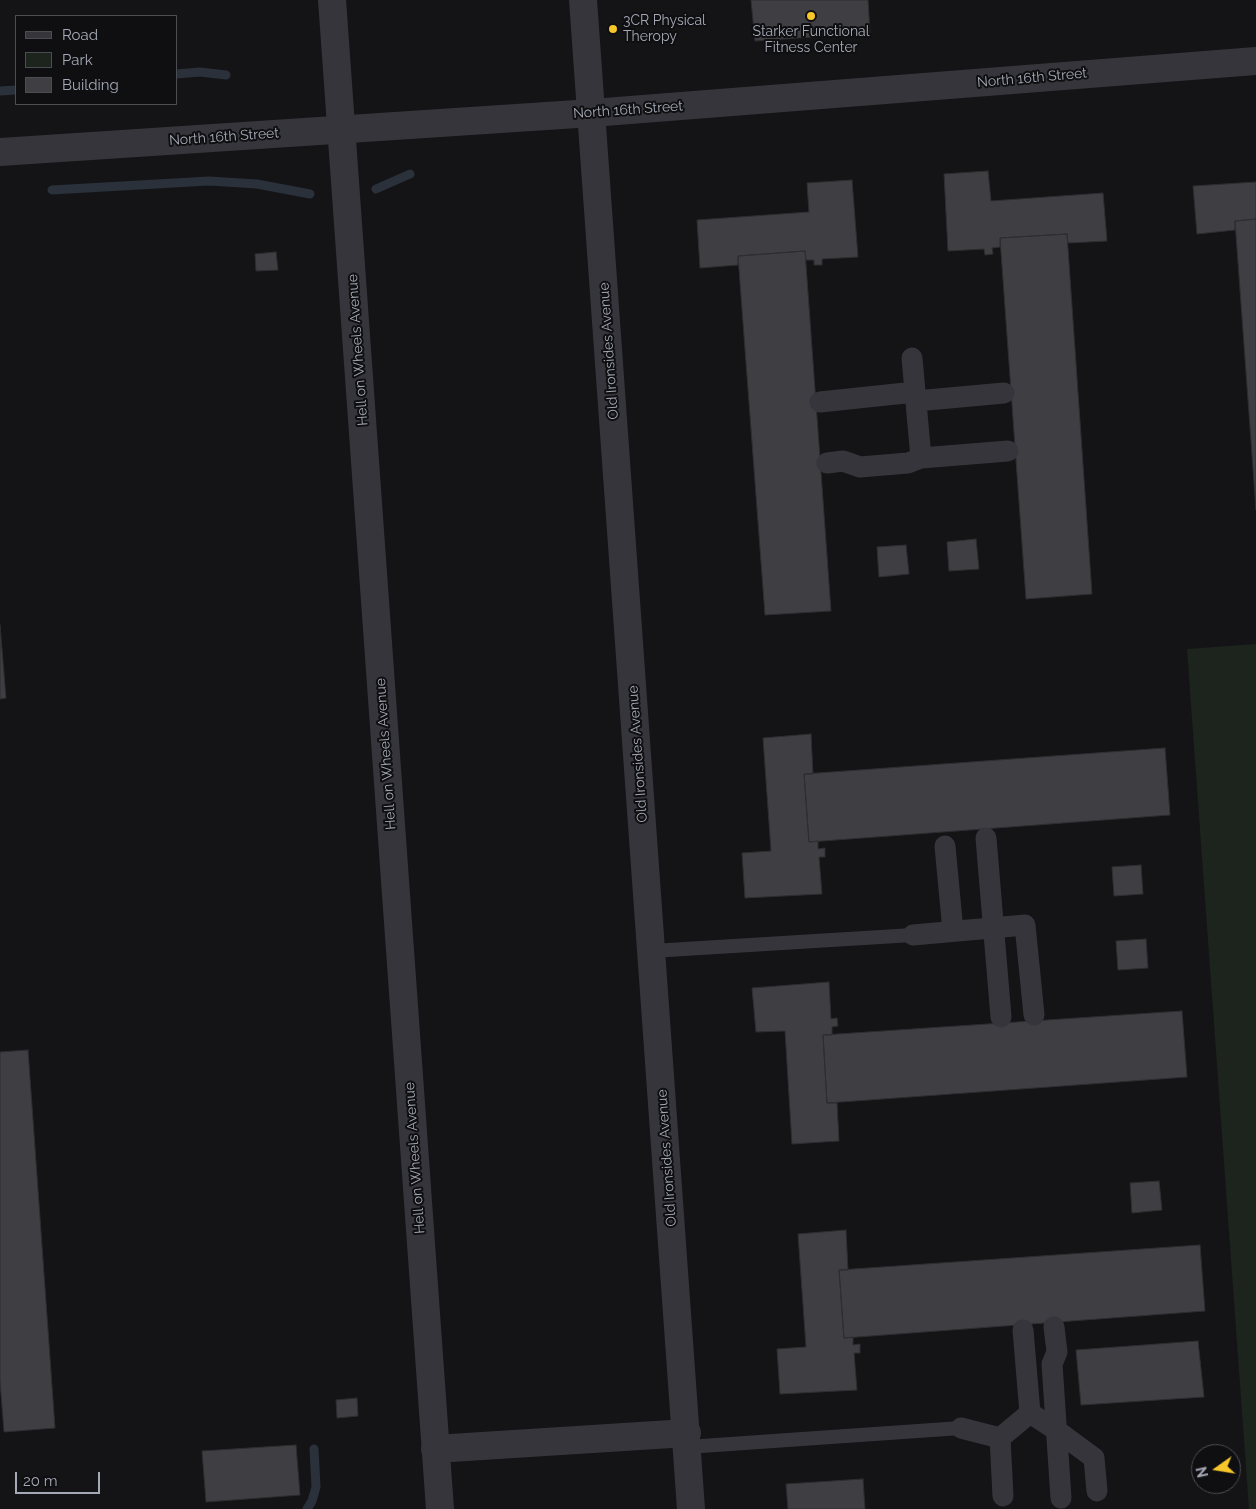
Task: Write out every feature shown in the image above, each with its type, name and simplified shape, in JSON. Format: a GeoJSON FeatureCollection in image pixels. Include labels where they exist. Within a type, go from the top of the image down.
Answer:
{"type":"FeatureCollection","features":[{"type":"Feature","properties":{"kind":"street","name":"Hell on Wheels Avenue"},"geometry":{"type":"LineString","coordinates":[[332,0],[440,1509]]}},
{"type":"Feature","properties":{"kind":"street","name":"Old Ironsides Avenue"},"geometry":{"type":"LineString","coordinates":[[583,0],[692,1509]]}},
{"type":"Feature","properties":{"kind":"street","name":"North 16th Street"},"geometry":{"type":"LineString","coordinates":[[0,152],[592,113],[1256,61]]}},
{"type":"Feature","properties":{"kind":"street"},"geometry":{"type":"LineString","coordinates":[[912,358],[921,458]]}},
{"type":"Feature","properties":{"kind":"street"},"geometry":{"type":"LineString","coordinates":[[820,402],[1004,393]]}},
{"type":"Feature","properties":{"kind":"street"},"geometry":{"type":"LineString","coordinates":[[827,463],[843,461],[860,467],[908,463],[921,458],[1008,451]]}},
{"type":"Feature","properties":{"kind":"street"},"geometry":{"type":"LineString","coordinates":[[986,838],[1001,1017]]}},
{"type":"Feature","properties":{"kind":"street"},"geometry":{"type":"LineString","coordinates":[[945,846],[953,931]]}},
{"type":"Feature","properties":{"kind":"street"},"geometry":{"type":"LineString","coordinates":[[913,935],[1025,925],[1034,1015]]}},
{"type":"Feature","properties":{"kind":"street"},"geometry":{"type":"LineString","coordinates":[[1054,1328],[1057,1352],[1052,1364],[1062,1498]]}},
{"type":"Feature","properties":{"kind":"street"},"geometry":{"type":"LineString","coordinates":[[1023,1330],[1030,1413]]}},
{"type":"Feature","properties":{"kind":"street"},"geometry":{"type":"LineString","coordinates":[[1030,1413],[1094,1458],[1097,1491]]}},
{"type":"Feature","properties":{"kind":"street"},"geometry":{"type":"LineString","coordinates":[[1000,1438],[1030,1413]]}},
{"type":"Feature","properties":{"kind":"street"},"geometry":{"type":"LineString","coordinates":[[961,1428],[1000,1438]]}},
{"type":"Feature","properties":{"kind":"street"},"geometry":{"type":"LineString","coordinates":[[1000,1438],[1003,1496]]}},
{"type":"Feature","properties":{"kind":"street"},"geometry":{"type":"LineString","coordinates":[[435,1449],[687,1440]]}},
{"type":"Feature","properties":{"kind":"lane"},"geometry":{"type":"LineString","coordinates":[[652,951],[913,935]]}},
{"type":"Feature","properties":{"kind":"lane"},"geometry":{"type":"LineString","coordinates":[[687,1440],[961,1428]]}},
{"type":"Feature","properties":{"kind":"green space"},"geometry":{"type":"Polygon","coordinates":[[[1256,644],[1256,1509],[1249,1509],[1187,649],[1256,644]]]}},
{"type":"Feature","properties":{"kind":"building","name":"Starker Functional Fitness Center"},"geometry":{"type":"Polygon","coordinates":[[[751,0],[868,0],[870,33],[755,41],[751,0]]]}},
{"type":"Feature","properties":{"kind":"building"},"geometry":{"type":"Polygon","coordinates":[[[988,171],[991,201],[1103,193],[1107,241],[1068,243],[1067,234],[1000,238],[1000,247],[992,248],[993,254],[985,255],[984,249],[948,251],[944,174],[988,171]]]}},
{"type":"Feature","properties":{"kind":"building"},"geometry":{"type":"Polygon","coordinates":[[[852,180],[858,257],[822,259],[822,265],[814,265],[814,260],[806,260],[805,251],[738,256],[738,265],[700,268],[697,220],[809,212],[807,183],[852,180]]]}},
{"type":"Feature","properties":{"kind":"building"},"geometry":{"type":"Polygon","coordinates":[[[1256,182],[1256,219],[1235,221],[1235,230],[1197,234],[1193,186],[1256,182]]]}},
{"type":"Feature","properties":{"kind":"building"},"geometry":{"type":"Polygon","coordinates":[[[1256,219],[1256,510],[1235,221],[1256,219]]]}},
{"type":"Feature","properties":{"kind":"building"},"geometry":{"type":"Polygon","coordinates":[[[1067,234],[1092,594],[1026,599],[1000,238],[1067,234]]]}},
{"type":"Feature","properties":{"kind":"building"},"geometry":{"type":"Polygon","coordinates":[[[805,251],[831,611],[765,615],[738,256],[805,251]]]}},
{"type":"Feature","properties":{"kind":"building"},"geometry":{"type":"Polygon","coordinates":[[[276,252],[278,270],[256,271],[255,254],[276,252]]]}},
{"type":"Feature","properties":{"kind":"building"},"geometry":{"type":"Polygon","coordinates":[[[976,539],[979,569],[949,571],[947,542],[976,539]]]}},
{"type":"Feature","properties":{"kind":"building"},"geometry":{"type":"Polygon","coordinates":[[[906,545],[909,574],[879,577],[877,547],[906,545]]]}},
{"type":"Feature","properties":{"kind":"building"},"geometry":{"type":"Polygon","coordinates":[[[0,625],[6,698],[0,699],[0,625]]]}},
{"type":"Feature","properties":{"kind":"building"},"geometry":{"type":"Polygon","coordinates":[[[811,734],[813,774],[804,774],[809,842],[818,841],[818,849],[825,848],[825,857],[819,857],[822,894],[745,898],[742,853],[771,851],[763,738],[811,734]]]}},
{"type":"Feature","properties":{"kind":"building"},"geometry":{"type":"Polygon","coordinates":[[[1165,748],[1170,815],[809,842],[804,774],[1165,748]]]}},
{"type":"Feature","properties":{"kind":"building"},"geometry":{"type":"Polygon","coordinates":[[[1141,865],[1143,894],[1114,896],[1112,867],[1141,865]]]}},
{"type":"Feature","properties":{"kind":"building"},"geometry":{"type":"Polygon","coordinates":[[[1146,939],[1148,968],[1118,970],[1116,941],[1146,939]]]}},
{"type":"Feature","properties":{"kind":"building"},"geometry":{"type":"Polygon","coordinates":[[[829,982],[831,1019],[837,1018],[838,1026],[832,1027],[832,1035],[823,1035],[827,1103],[837,1103],[839,1141],[792,1144],[785,1031],[756,1032],[752,988],[829,982]]]}},
{"type":"Feature","properties":{"kind":"building"},"geometry":{"type":"Polygon","coordinates":[[[1182,1011],[1187,1077],[827,1103],[823,1035],[1182,1011]]]}},
{"type":"Feature","properties":{"kind":"building"},"geometry":{"type":"Polygon","coordinates":[[[28,1050],[55,1428],[4,1432],[0,1381],[0,1052],[28,1050]]]}},
{"type":"Feature","properties":{"kind":"building"},"geometry":{"type":"Polygon","coordinates":[[[1159,1181],[1162,1210],[1132,1213],[1130,1183],[1159,1181]]]}},
{"type":"Feature","properties":{"kind":"building"},"geometry":{"type":"Polygon","coordinates":[[[846,1230],[848,1270],[839,1270],[844,1338],[853,1337],[853,1345],[860,1344],[860,1353],[854,1353],[857,1390],[780,1394],[777,1349],[806,1347],[798,1234],[846,1230]]]}},
{"type":"Feature","properties":{"kind":"building"},"geometry":{"type":"Polygon","coordinates":[[[1200,1245],[1205,1311],[844,1338],[839,1270],[1200,1245]]]}},
{"type":"Feature","properties":{"kind":"building"},"geometry":{"type":"Polygon","coordinates":[[[1198,1341],[1204,1397],[1081,1405],[1076,1350],[1198,1341]]]}},
{"type":"Feature","properties":{"kind":"building"},"geometry":{"type":"Polygon","coordinates":[[[357,1398],[358,1416],[337,1418],[336,1400],[357,1398]]]}},
{"type":"Feature","properties":{"kind":"building"},"geometry":{"type":"Polygon","coordinates":[[[296,1445],[300,1495],[206,1502],[202,1451],[296,1445]]]}},
{"type":"Feature","properties":{"kind":"building"},"geometry":{"type":"Polygon","coordinates":[[[863,1479],[865,1509],[788,1509],[786,1484],[863,1479]]]}},
{"type":"Feature","properties":{"kind":"waterway"},"geometry":{"type":"LineString","coordinates":[[178,74],[200,72],[226,75]]}},
{"type":"Feature","properties":{"kind":"waterway"},"geometry":{"type":"LineString","coordinates":[[0,91],[15,90]]}},
{"type":"Feature","properties":{"kind":"waterway"},"geometry":{"type":"LineString","coordinates":[[376,189],[410,174]]}},
{"type":"Feature","properties":{"kind":"waterway"},"geometry":{"type":"LineString","coordinates":[[52,190],[209,181],[257,184],[310,194]]}},
{"type":"Feature","properties":{"kind":"waterway"},"geometry":{"type":"LineString","coordinates":[[307,1509],[312,1501],[316,1487],[314,1449]]}},
{"type":"Feature","properties":{"kind":"place","name":"Starker Functional Fitness Center"},"geometry":{"type":"Point","coordinates":[811,16]}},
{"type":"Feature","properties":{"kind":"place","name":"3CR Physical Theropy"},"geometry":{"type":"Point","coordinates":[613,29]}}]}
